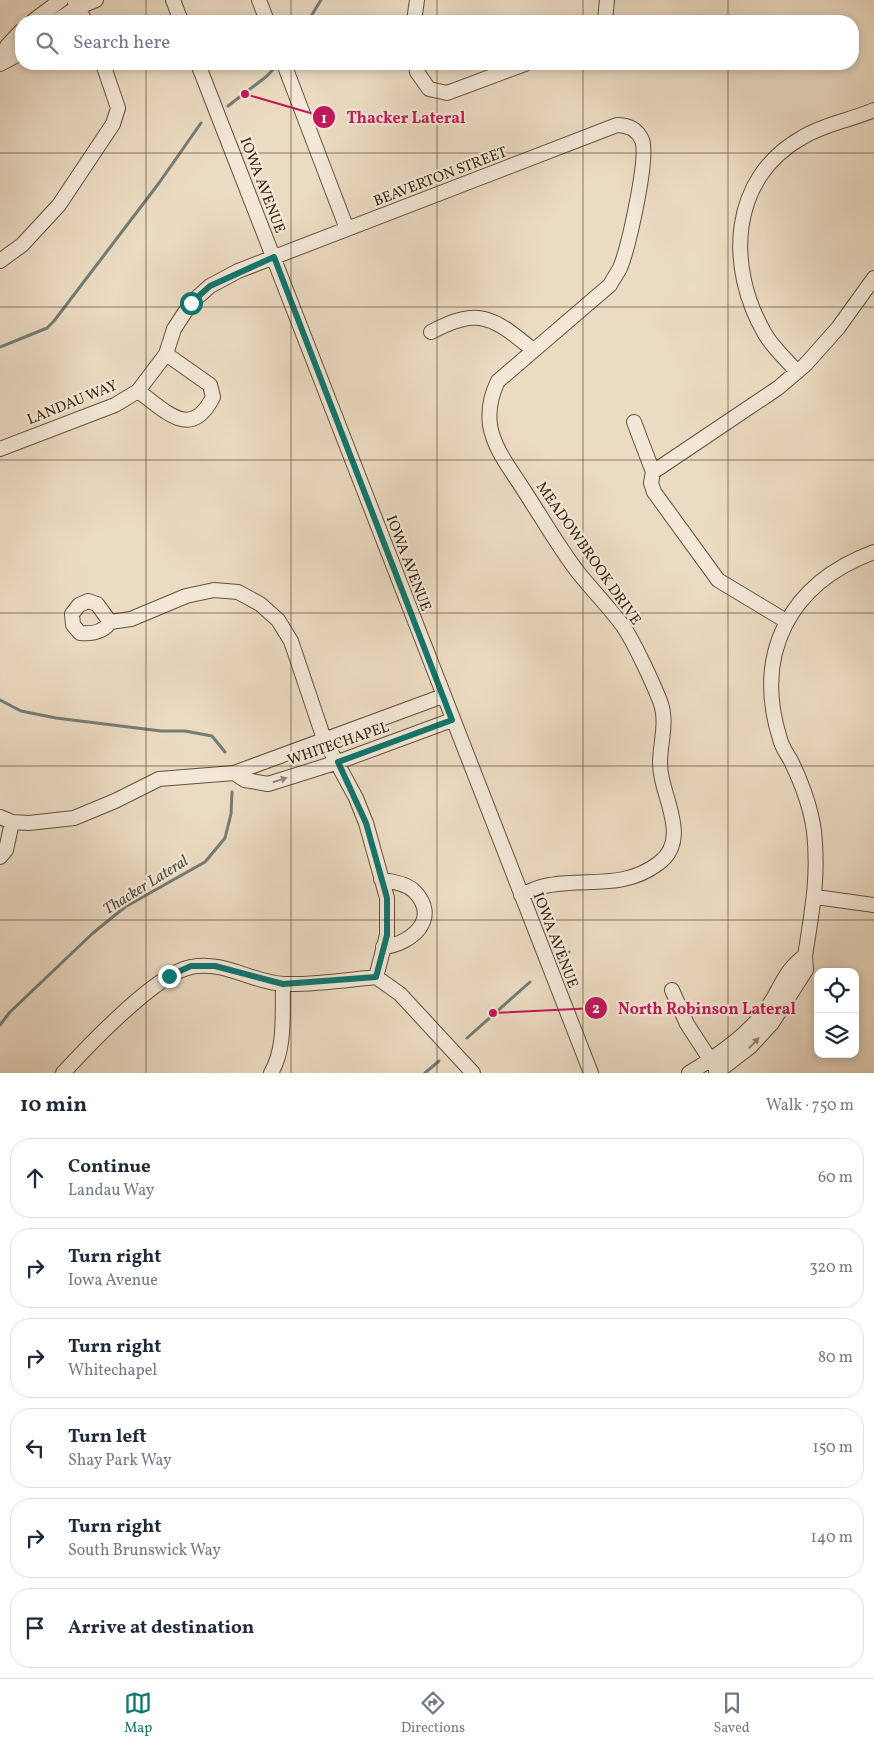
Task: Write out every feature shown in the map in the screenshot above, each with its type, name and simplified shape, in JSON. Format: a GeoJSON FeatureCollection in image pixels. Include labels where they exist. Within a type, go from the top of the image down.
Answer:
{"type":"FeatureCollection","features":[{"type":"Feature","properties":{"kind":"street"},"geometry":{"type":"LineString","coordinates":[[61,12],[76,4],[96,0]]}},
{"type":"Feature","properties":{"kind":"street"},"geometry":{"type":"LineString","coordinates":[[173,0],[179,15]]}},
{"type":"Feature","properties":{"kind":"street"},"geometry":{"type":"LineString","coordinates":[[259,0],[265,15]]}},
{"type":"Feature","properties":{"kind":"street"},"geometry":{"type":"LineString","coordinates":[[415,15],[417,0]]}},
{"type":"Feature","properties":{"kind":"street"},"geometry":{"type":"LineString","coordinates":[[606,15],[607,0]]}},
{"type":"Feature","properties":{"kind":"street"},"geometry":{"type":"LineString","coordinates":[[0,64],[7,46],[15,38]]}},
{"type":"Feature","properties":{"kind":"street"},"geometry":{"type":"LineString","coordinates":[[0,64],[15,56]]}},
{"type":"Feature","properties":{"kind":"street"},"geometry":{"type":"LineString","coordinates":[[0,261],[22,245],[59,205],[113,124],[118,108],[104,70]]}},
{"type":"Feature","properties":{"kind":"street","name":"IOWA AVENUE"},"geometry":{"type":"LineString","coordinates":[[200,70],[591,1073]]}},
{"type":"Feature","properties":{"kind":"street"},"geometry":{"type":"LineString","coordinates":[[286,70],[347,229]]}},
{"type":"Feature","properties":{"kind":"street"},"geometry":{"type":"LineString","coordinates":[[416,70],[429,89],[446,93],[509,70]]}},
{"type":"Feature","properties":{"kind":"street"},"geometry":{"type":"LineString","coordinates":[[797,372],[766,336],[749,295],[742,268],[739,241],[745,206],[756,181],[778,154],[802,137],[874,110]]}},
{"type":"Feature","properties":{"kind":"street","name":"BEAVERTON STREET"},"geometry":{"type":"LineString","coordinates":[[274,257],[617,125]]}},
{"type":"Feature","properties":{"kind":"street","name":"MEADOWBROOK DRIVE"},"geometry":{"type":"LineString","coordinates":[[521,895],[550,884],[604,883],[644,873],[660,863],[671,851],[675,836],[659,761],[664,718],[660,701],[624,628],[577,570],[504,459],[490,426],[489,410],[492,394],[498,381],[564,326],[610,284],[619,270],[627,249],[644,148],[642,139],[636,131],[628,125],[617,125]]}},
{"type":"Feature","properties":{"kind":"street","name":"LANDAU WAY"},"geometry":{"type":"LineString","coordinates":[[0,449],[115,405],[138,391],[166,354],[174,329],[191,303],[210,286],[274,257]]}},
{"type":"Feature","properties":{"kind":"street"},"geometry":{"type":"LineString","coordinates":[[653,472],[778,388],[797,372],[838,328],[874,278]]}},
{"type":"Feature","properties":{"kind":"street"},"geometry":{"type":"LineString","coordinates":[[431,332],[445,324],[472,318],[488,318],[506,327],[533,350]]}},
{"type":"Feature","properties":{"kind":"street"},"geometry":{"type":"LineString","coordinates":[[138,391],[178,420],[194,420],[205,413],[213,397],[210,385],[166,354]]}},
{"type":"Feature","properties":{"kind":"street"},"geometry":{"type":"LineString","coordinates":[[634,422],[653,472],[651,483],[654,492],[718,580],[786,621]]}},
{"type":"Feature","properties":{"kind":"street"},"geometry":{"type":"LineString","coordinates":[[689,1073],[715,1068],[750,1047],[767,1019],[806,970],[805,956],[816,897],[813,830],[806,798],[793,764],[780,742],[772,710],[770,688],[774,659],[786,621],[806,594],[842,566],[874,552]]}},
{"type":"Feature","properties":{"kind":"street"},"geometry":{"type":"LineString","coordinates":[[110,622],[131,619],[186,596],[214,590],[238,592],[260,604],[278,620],[291,641],[324,739],[338,762],[366,823],[387,898],[387,935],[376,977]]}},
{"type":"Feature","properties":{"kind":"street","name":"WHITECHAPEL"},"geometry":{"type":"LineString","coordinates":[[6,819],[29,823],[74,818],[114,802],[159,779],[234,773],[443,696]]}},
{"type":"Feature","properties":{"kind":"street","name":"WHITECHAPEL"},"geometry":{"type":"LineString","coordinates":[[234,773],[245,780],[268,784],[338,762],[452,720]]}},
{"type":"Feature","properties":{"kind":"street"},"geometry":{"type":"LineString","coordinates":[[0,857],[6,850],[6,819]]}},
{"type":"Feature","properties":{"kind":"street"},"geometry":{"type":"LineString","coordinates":[[381,880],[398,883],[414,891],[419,898],[424,912],[421,926],[412,938],[400,944],[384,947]]}},
{"type":"Feature","properties":{"kind":"street"},"geometry":{"type":"LineString","coordinates":[[816,897],[874,904]]}},
{"type":"Feature","properties":{"kind":"street"},"geometry":{"type":"LineString","coordinates":[[63,1073],[99,1033],[169,976],[191,966],[215,966],[283,984],[376,977],[400,994],[473,1073]]}},
{"type":"Feature","properties":{"kind":"street"},"geometry":{"type":"LineString","coordinates":[[271,1073],[276,1065],[281,1033],[283,984]]}},
{"type":"Feature","properties":{"kind":"street"},"geometry":{"type":"LineString","coordinates":[[672,990],[687,1024],[715,1068]]}},
{"type":"Feature","properties":{"kind":"waterway","name":"Thacker Lateral"},"geometry":{"type":"LineString","coordinates":[[312,15],[321,0]]}},
{"type":"Feature","properties":{"kind":"waterway","name":"Thacker Lateral"},"geometry":{"type":"LineString","coordinates":[[228,106],[272,70]]}},
{"type":"Feature","properties":{"kind":"waterway","name":"Thacker Lateral"},"geometry":{"type":"LineString","coordinates":[[0,347],[47,328],[54,321],[159,183],[201,123]]}},
{"type":"Feature","properties":{"kind":"waterway","name":"Thacker Lateral"},"geometry":{"type":"LineString","coordinates":[[0,700],[21,711],[56,718],[161,731],[185,731],[212,736],[225,752]]}},
{"type":"Feature","properties":{"kind":"waterway","name":"Thacker Lateral"},"geometry":{"type":"LineString","coordinates":[[0,1025],[10,1012],[93,933],[125,907],[205,862],[225,838],[231,814],[232,792]]}},
{"type":"Feature","properties":{"kind":"waterway"},"geometry":{"type":"LineString","coordinates":[[560,961],[569,952]]}},
{"type":"Feature","properties":{"kind":"waterway"},"geometry":{"type":"LineString","coordinates":[[467,1038],[530,982]]}},
{"type":"Feature","properties":{"kind":"waterway"},"geometry":{"type":"LineString","coordinates":[[425,1073],[439,1061]]}},
{"type":"Feature","properties":{"kind":"place","name":"Thacker Lateral"},"geometry":{"type":"Point","coordinates":[245,94]}},
{"type":"Feature","properties":{"kind":"place","name":"North Robinson Lateral"},"geometry":{"type":"Point","coordinates":[493,1013]}},
{"type":"Feature","properties":{"kind":"route"},"geometry":{"type":"LineString","coordinates":[[169,976],[191,966],[215,966],[283,984],[376,977],[387,935],[387,898],[366,823],[338,762],[452,720],[274,257],[238,271],[210,286],[191,303]]}}]}
